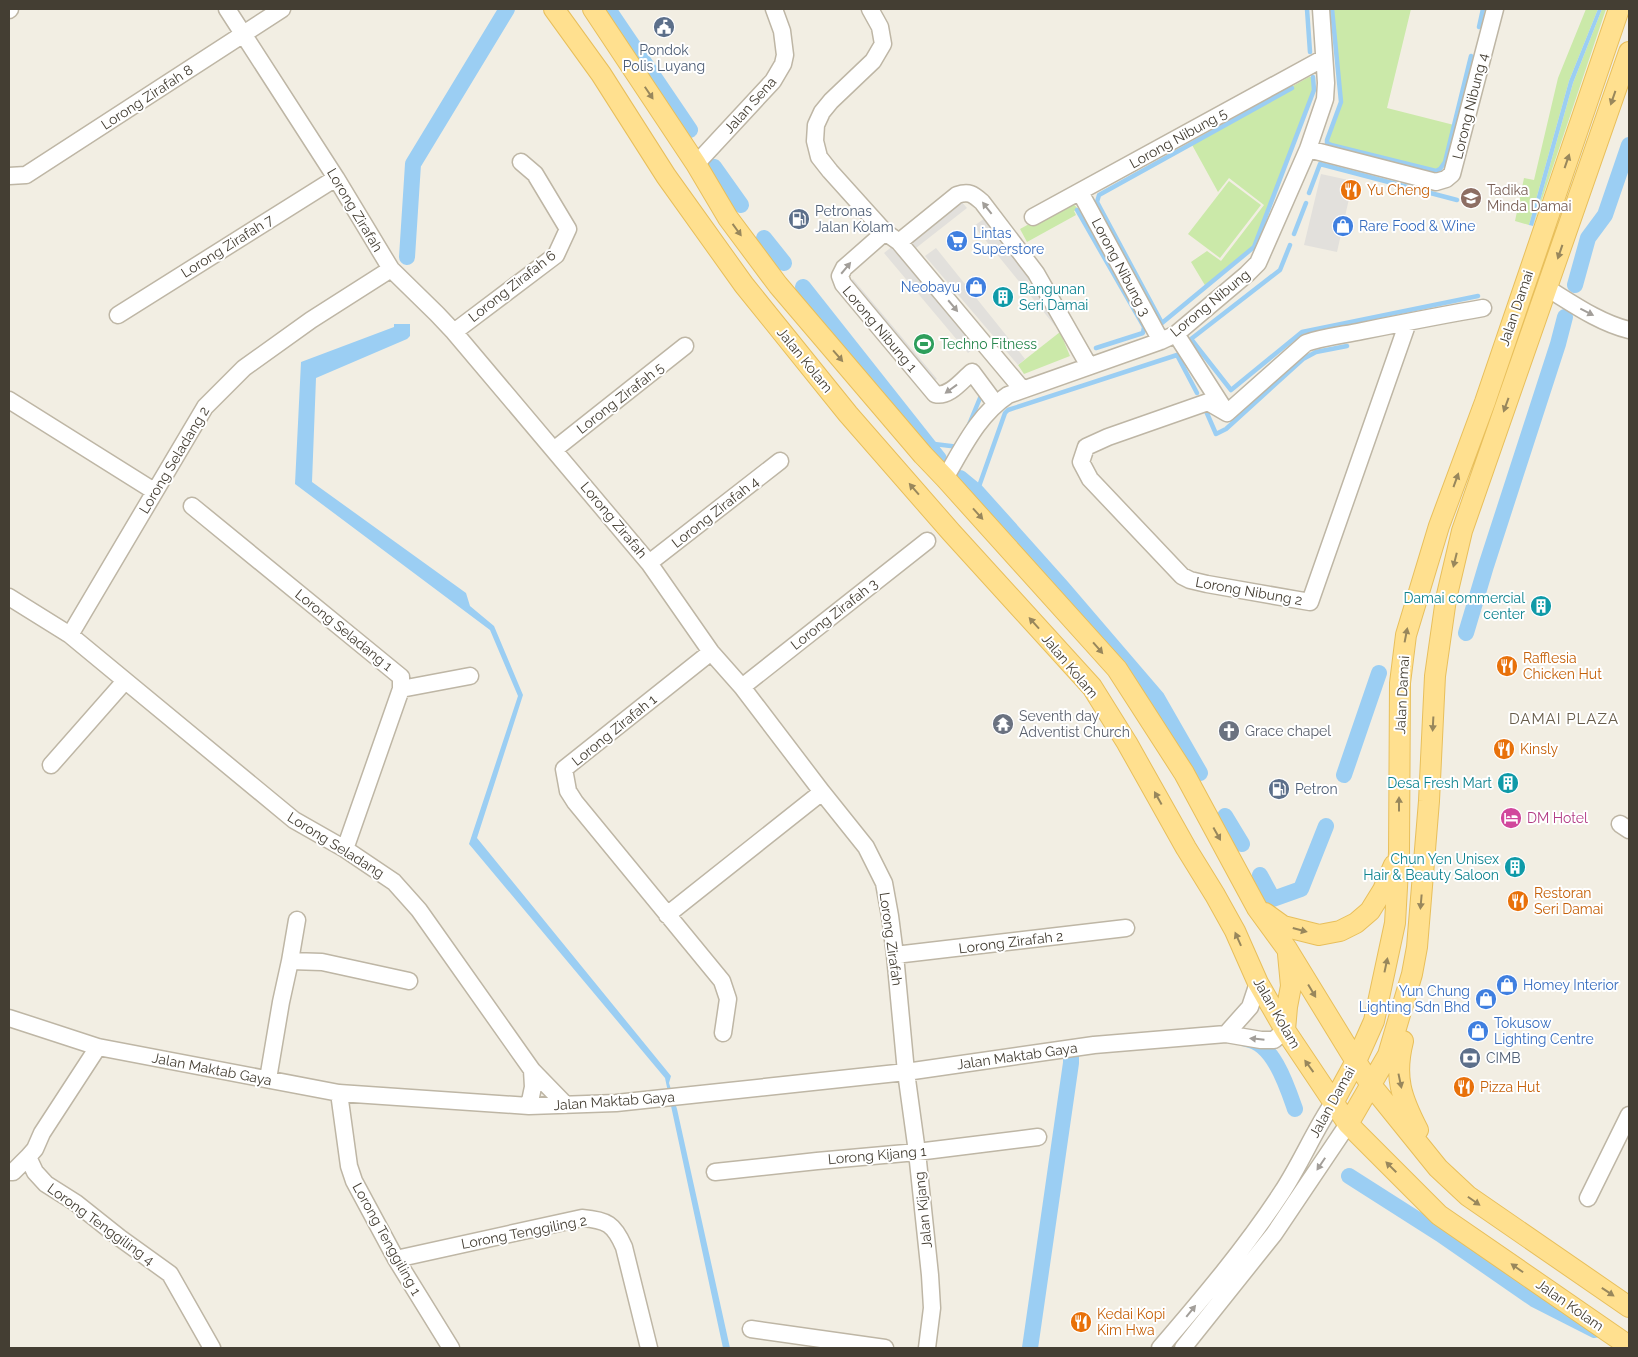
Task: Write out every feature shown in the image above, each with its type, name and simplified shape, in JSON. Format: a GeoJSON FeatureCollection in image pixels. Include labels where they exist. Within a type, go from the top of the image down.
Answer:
{"type":"FeatureCollection","features":[{"type":"Feature","properties":{"kind":"main road","name":"Jalan Kolam"},"geometry":{"type":"LineString","coordinates":[[554,9],[601,74],[666,176],[744,285],[848,414],[951,532],[1092,687],[1215,894],[1235,931],[1258,983],[1285,1030],[1348,1124],[1440,1214],[1629,1346]]}},
{"type":"Feature","properties":{"kind":"main road","name":"Jalan Kolam"},"geometry":{"type":"LineString","coordinates":[[593,9],[696,164],[728,218],[778,285],[922,455],[946,478],[1117,669],[1184,773],[1257,908],[1287,949],[1371,1085],[1438,1168],[1468,1196],[1629,1307]]}},
{"type":"Feature","properties":{"kind":"main road","name":"Jalan Damai"},"geometry":{"type":"LineString","coordinates":[[1333,1103],[1374,1021],[1396,923],[1399,852],[1400,684],[1406,635],[1436,535],[1485,402],[1619,9]]}},
{"type":"Feature","properties":{"kind":"main road","name":"Jalan Damai"},"geometry":{"type":"LineString","coordinates":[[1348,1124],[1388,1055],[1412,974],[1417,948],[1429,801],[1435,676],[1446,599],[1462,531],[1629,52]]}},
{"type":"Feature","properties":{"kind":"main road"},"geometry":{"type":"LineString","coordinates":[[689,208],[688,192],[696,164]]}},
{"type":"Feature","properties":{"kind":"main road"},"geometry":{"type":"LineString","coordinates":[[1511,323],[1532,290],[1539,287],[1547,288]]}},
{"type":"Feature","properties":{"kind":"main road"},"geometry":{"type":"LineString","coordinates":[[946,478],[943,509],[951,532]]}},
{"type":"Feature","properties":{"kind":"main road"},"geometry":{"type":"LineString","coordinates":[[1257,908],[1283,926],[1318,935],[1340,932],[1356,923],[1370,911],[1384,890],[1399,852]]}},
{"type":"Feature","properties":{"kind":"main road"},"geometry":{"type":"LineString","coordinates":[[1417,948],[1415,991],[1398,1058],[1398,1075],[1405,1104],[1438,1168]]}},
{"type":"Feature","properties":{"kind":"main road"},"geometry":{"type":"LineString","coordinates":[[1285,1030],[1291,986],[1287,949]]}},
{"type":"Feature","properties":{"kind":"street","name":"Lorong Zirafah"},"geometry":{"type":"LineString","coordinates":[[227,9],[336,178],[391,269],[454,332],[649,563],[711,652],[742,687],[866,847],[884,883],[890,916],[906,1072]]}},
{"type":"Feature","properties":{"kind":"street","name":"Lorong Zirafah 8"},"geometry":{"type":"LineString","coordinates":[[9,176],[26,175],[282,9]]}},
{"type":"Feature","properties":{"kind":"street","name":"Jalan Sena"},"geometry":{"type":"LineString","coordinates":[[696,164],[773,81],[783,64],[785,55],[782,30],[774,9]]}},
{"type":"Feature","properties":{"kind":"street"},"geometry":{"type":"LineString","coordinates":[[870,9],[880,28],[883,44],[873,61],[822,112],[816,125],[815,141],[819,157],[885,232],[899,242],[1022,389]]}},
{"type":"Feature","properties":{"kind":"street","name":"Lorong Nibung"},"geometry":{"type":"LineString","coordinates":[[946,478],[976,426],[995,403],[1008,394],[1169,338],[1247,274],[1258,262],[1308,148],[1325,99],[1321,9]]}},
{"type":"Feature","properties":{"kind":"street","name":"Lorong Nibung 4"},"geometry":{"type":"LineString","coordinates":[[1308,148],[1436,182],[1446,179],[1452,174],[1495,9]]}},
{"type":"Feature","properties":{"kind":"street","name":"Lorong Nibung 5"},"geometry":{"type":"LineString","coordinates":[[1032,217],[1324,58]]}},
{"type":"Feature","properties":{"kind":"street","name":"Lorong Zirafah 6"},"geometry":{"type":"LineString","coordinates":[[454,332],[556,255],[568,229],[535,174],[521,162]]}},
{"type":"Feature","properties":{"kind":"street","name":"Lorong Zirafah 7"},"geometry":{"type":"LineString","coordinates":[[118,315],[336,178]]}},
{"type":"Feature","properties":{"kind":"street"},"geometry":{"type":"LineString","coordinates":[[899,242],[957,195],[965,192],[972,194],[982,202],[1036,274],[1089,366]]}},
{"type":"Feature","properties":{"kind":"street","name":"Lorong Nibung 3"},"geometry":{"type":"LineString","coordinates":[[1080,192],[1169,338]]}},
{"type":"Feature","properties":{"kind":"street","name":"Lorong Nibung 1"},"geometry":{"type":"LineString","coordinates":[[885,232],[844,268],[840,276],[843,284],[935,394],[940,395],[948,392],[972,372]]}},
{"type":"Feature","properties":{"kind":"street","name":"Lorong Seladang 2"},"geometry":{"type":"LineString","coordinates":[[70,635],[205,407],[244,368],[311,320],[391,269]]}},
{"type":"Feature","properties":{"kind":"street"},"geometry":{"type":"LineString","coordinates":[[1547,288],[1583,310],[1629,330]]}},
{"type":"Feature","properties":{"kind":"street","name":"Lorong Nibung 2"},"geometry":{"type":"LineString","coordinates":[[1408,322],[1310,602],[1207,584],[1182,576],[1090,479],[1082,462],[1086,447],[1108,437],[1219,408],[1306,343],[1317,339],[1482,308]]}},
{"type":"Feature","properties":{"kind":"street"},"geometry":{"type":"LineString","coordinates":[[1169,338],[1219,408]]}},
{"type":"Feature","properties":{"kind":"street","name":"Lorong Zirafah 5"},"geometry":{"type":"LineString","coordinates":[[554,450],[686,346]]}},
{"type":"Feature","properties":{"kind":"street"},"geometry":{"type":"LineString","coordinates":[[994,355],[972,372],[995,403]]}},
{"type":"Feature","properties":{"kind":"street"},"geometry":{"type":"LineString","coordinates":[[9,400],[154,491]]}},
{"type":"Feature","properties":{"kind":"street","name":"Lorong Zirafah 4"},"geometry":{"type":"LineString","coordinates":[[649,563],[780,461]]}},
{"type":"Feature","properties":{"kind":"street","name":"Lorong Seladang 1"},"geometry":{"type":"LineString","coordinates":[[192,506],[401,677],[401,688]]}},
{"type":"Feature","properties":{"kind":"street","name":"Lorong Zirafah 3"},"geometry":{"type":"LineString","coordinates":[[742,687],[927,541]]}},
{"type":"Feature","properties":{"kind":"street","name":"Lorong Seladang"},"geometry":{"type":"LineString","coordinates":[[9,597],[70,635],[294,820],[346,849],[394,882],[419,910],[532,1070],[566,1105]]}},
{"type":"Feature","properties":{"kind":"street","name":"Lorong Zirafah 1"},"geometry":{"type":"LineString","coordinates":[[711,652],[564,769],[568,790],[575,802],[722,981],[728,999],[723,1033]]}},
{"type":"Feature","properties":{"kind":"street"},"geometry":{"type":"LineString","coordinates":[[346,849],[401,688],[470,676]]}},
{"type":"Feature","properties":{"kind":"street"},"geometry":{"type":"LineString","coordinates":[[51,765],[125,681]]}},
{"type":"Feature","properties":{"kind":"street"},"geometry":{"type":"LineString","coordinates":[[667,915],[822,792]]}},
{"type":"Feature","properties":{"kind":"street"},"geometry":{"type":"LineString","coordinates":[[268,1080],[297,920]]}},
{"type":"Feature","properties":{"kind":"street","name":"Lorong Zirafah 2"},"geometry":{"type":"LineString","coordinates":[[895,955],[1126,928]]}},
{"type":"Feature","properties":{"kind":"street"},"geometry":{"type":"LineString","coordinates":[[290,961],[322,962],[409,981]]}},
{"type":"Feature","properties":{"kind":"street"},"geometry":{"type":"LineString","coordinates":[[1226,1034],[1250,1008],[1258,983]]}},
{"type":"Feature","properties":{"kind":"street","name":"Jalan Maktab Gaya"},"geometry":{"type":"LineString","coordinates":[[9,1018],[98,1047],[339,1093],[529,1106],[616,1103],[906,1072],[1094,1045],[1226,1034],[1261,1040],[1274,1040],[1285,1030]]}},
{"type":"Feature","properties":{"kind":"street"},"geometry":{"type":"LineString","coordinates":[[9,1172],[13,1172],[34,1149],[42,1133],[98,1047]]}},
{"type":"Feature","properties":{"kind":"street"},"geometry":{"type":"LineString","coordinates":[[529,1106],[533,1087],[532,1070]]}},
{"type":"Feature","properties":{"kind":"street","name":"Jalan Kijang"},"geometry":{"type":"LineString","coordinates":[[906,1072],[917,1152],[932,1308],[927,1348]]}},
{"type":"Feature","properties":{"kind":"street","name":"Lorong Tenggiling 1"},"geometry":{"type":"LineString","coordinates":[[339,1093],[349,1166],[354,1181],[396,1258],[451,1348]]}},
{"type":"Feature","properties":{"kind":"street","name":"Jalan Damai"},"geometry":{"type":"LineString","coordinates":[[1160,1348],[1264,1218],[1283,1190],[1318,1126],[1333,1103]]}},
{"type":"Feature","properties":{"kind":"street"},"geometry":{"type":"LineString","coordinates":[[1588,1198],[1629,1115]]}},
{"type":"Feature","properties":{"kind":"street","name":"Jalan Damai"},"geometry":{"type":"LineString","coordinates":[[1183,1348],[1274,1234],[1348,1124]]}},
{"type":"Feature","properties":{"kind":"street","name":"Lorong Kijang 1"},"geometry":{"type":"LineString","coordinates":[[715,1172],[917,1152],[1038,1137]]}},
{"type":"Feature","properties":{"kind":"street","name":"Lorong Tenggiling 4"},"geometry":{"type":"LineString","coordinates":[[28,1157],[35,1172],[46,1184],[76,1203],[170,1274],[212,1348]]}},
{"type":"Feature","properties":{"kind":"street","name":"Lorong Tenggiling 2"},"geometry":{"type":"LineString","coordinates":[[396,1258],[582,1218],[596,1219],[610,1224],[618,1233],[624,1247],[649,1348]]}},
{"type":"Feature","properties":{"kind":"street"},"geometry":{"type":"LineString","coordinates":[[751,1329],[885,1348]]}},
{"type":"Feature","properties":{"kind":"green space"},"geometry":{"type":"Polygon","coordinates":[[[1332,9],[1411,9],[1387,108],[1454,125],[1447,158],[1444,164],[1436,171],[1327,143],[1341,102],[1332,9]]]}},
{"type":"Feature","properties":{"kind":"green space"},"geometry":{"type":"Polygon","coordinates":[[[1586,9],[1598,9],[1569,81],[1529,225],[1515,221],[1524,178],[1534,180],[1558,78],[1586,9]]]}},
{"type":"Feature","properties":{"kind":"green space"},"geometry":{"type":"Polygon","coordinates":[[[1602,9],[1606,9],[1533,226],[1573,83],[1602,9]]]}},
{"type":"Feature","properties":{"kind":"green space"},"geometry":{"type":"Polygon","coordinates":[[[1309,77],[1313,77],[1314,90],[1254,247],[1206,287],[1191,262],[1207,251],[1221,261],[1264,205],[1229,178],[1218,192],[1191,143],[1309,77]]]}},
{"type":"Feature","properties":{"kind":"green space"},"geometry":{"type":"Polygon","coordinates":[[[1229,181],[1261,205],[1220,258],[1188,234],[1229,181]]]}},
{"type":"Feature","properties":{"kind":"green space"},"geometry":{"type":"Polygon","coordinates":[[[1071,201],[1078,209],[1074,211],[1076,215],[1027,242],[1020,229],[1071,201]]]}},
{"type":"Feature","properties":{"kind":"green space"},"geometry":{"type":"Polygon","coordinates":[[[1060,332],[1070,356],[1024,374],[1018,365],[1060,332]]]}},
{"type":"Feature","properties":{"kind":"shaded area"},"geometry":{"type":"Polygon","coordinates":[[[1321,174],[1353,181],[1337,252],[1304,245],[1321,174]]]}},
{"type":"Feature","properties":{"kind":"shaded area"},"geometry":{"type":"Polygon","coordinates":[[[960,200],[967,208],[916,248],[910,240],[960,200]]]}},
{"type":"Feature","properties":{"kind":"shaded area"},"geometry":{"type":"Polygon","coordinates":[[[985,218],[1032,277],[1028,281],[1061,322],[1055,326],[974,226],[985,218]]]}},
{"type":"Feature","properties":{"kind":"shaded area"},"geometry":{"type":"Polygon","coordinates":[[[894,245],[978,345],[968,353],[884,253],[894,245]]]}},
{"type":"Feature","properties":{"kind":"shaded area"},"geometry":{"type":"Polygon","coordinates":[[[936,248],[1025,359],[1018,365],[925,256],[936,248]]]}},
{"type":"Feature","properties":{"kind":"shaded area"},"geometry":{"type":"Polygon","coordinates":[[[853,279],[937,379],[932,383],[848,283],[853,279]]]}},
{"type":"Feature","properties":{"kind":"water"},"geometry":{"type":"Polygon","coordinates":[[[1598,9],[1602,9],[1573,83],[1533,226],[1529,225],[1569,81],[1598,9]]]}},
{"type":"Feature","properties":{"kind":"water"},"geometry":{"type":"Polygon","coordinates":[[[394,324],[410,324],[410,336],[407,339],[316,378],[312,482],[466,593],[470,606],[494,626],[523,695],[477,838],[671,1076],[669,1083],[677,1109],[730,1348],[723,1348],[665,1078],[469,844],[518,696],[490,630],[295,484],[301,362],[394,327],[394,324]]]}},
{"type":"Feature","properties":{"kind":"waterway"},"geometry":{"type":"LineString","coordinates":[[407,257],[413,164],[507,9]]}},
{"type":"Feature","properties":{"kind":"waterway"},"geometry":{"type":"LineString","coordinates":[[608,9],[690,130]]}},
{"type":"Feature","properties":{"kind":"waterway"},"geometry":{"type":"LineString","coordinates":[[1307,9],[1310,52]]}},
{"type":"Feature","properties":{"kind":"waterway"},"geometry":{"type":"LineString","coordinates":[[1332,9],[1341,102],[1327,140],[1327,143],[1331,145],[1436,171],[1440,169],[1445,162],[1471,56]]}},
{"type":"Feature","properties":{"kind":"waterway"},"geometry":{"type":"LineString","coordinates":[[1479,27],[1483,9]]}},
{"type":"Feature","properties":{"kind":"waterway"},"geometry":{"type":"LineString","coordinates":[[1292,88],[1099,195],[1097,202],[1162,323],[1254,247],[1314,90],[1313,77]]}},
{"type":"Feature","properties":{"kind":"waterway"},"geometry":{"type":"LineString","coordinates":[[1575,285],[1588,238],[1605,215],[1629,145]]}},
{"type":"Feature","properties":{"kind":"waterway"},"geometry":{"type":"LineString","coordinates":[[1309,193],[1320,164],[1457,200]]}},
{"type":"Feature","properties":{"kind":"waterway"},"geometry":{"type":"LineString","coordinates":[[714,167],[741,205]]}},
{"type":"Feature","properties":{"kind":"waterway"},"geometry":{"type":"LineString","coordinates":[[1294,234],[1306,203]]}},
{"type":"Feature","properties":{"kind":"waterway"},"geometry":{"type":"LineString","coordinates":[[1077,210],[1144,327],[1143,333],[1096,348]]}},
{"type":"Feature","properties":{"kind":"waterway"},"geometry":{"type":"LineString","coordinates":[[764,238],[784,263]]}},
{"type":"Feature","properties":{"kind":"waterway"},"geometry":{"type":"LineString","coordinates":[[1290,245],[1280,270],[1191,339],[1231,390],[1302,332],[1478,296]]}},
{"type":"Feature","properties":{"kind":"waterway"},"geometry":{"type":"LineString","coordinates":[[803,287],[939,459]]}},
{"type":"Feature","properties":{"kind":"waterway"},"geometry":{"type":"LineString","coordinates":[[1466,633],[1565,317]]}},
{"type":"Feature","properties":{"kind":"waterway"},"geometry":{"type":"LineString","coordinates":[[1206,411],[1216,434],[1226,429],[1303,359],[1316,352],[1347,346]]}},
{"type":"Feature","properties":{"kind":"waterway"},"geometry":{"type":"LineString","coordinates":[[977,492],[1005,413],[1008,410],[1177,355],[1197,393]]}},
{"type":"Feature","properties":{"kind":"waterway"},"geometry":{"type":"LineString","coordinates":[[968,427],[980,398]]}},
{"type":"Feature","properties":{"kind":"waterway"},"geometry":{"type":"LineString","coordinates":[[926,443],[959,447]]}},
{"type":"Feature","properties":{"kind":"waterway"},"geometry":{"type":"LineString","coordinates":[[960,478],[977,492],[1157,698],[1200,773]]}},
{"type":"Feature","properties":{"kind":"waterway"},"geometry":{"type":"LineString","coordinates":[[1344,775],[1379,673]]}},
{"type":"Feature","properties":{"kind":"waterway"},"geometry":{"type":"LineString","coordinates":[[1225,816],[1242,844]]}},
{"type":"Feature","properties":{"kind":"waterway"},"geometry":{"type":"LineString","coordinates":[[1260,875],[1273,899],[1301,889],[1326,826]]}},
{"type":"Feature","properties":{"kind":"waterway"},"geometry":{"type":"LineString","coordinates":[[1246,1039],[1256,1042],[1271,1056],[1278,1066],[1295,1109]]}},
{"type":"Feature","properties":{"kind":"waterway"},"geometry":{"type":"LineString","coordinates":[[1030,1348],[1071,1056]]}},
{"type":"Feature","properties":{"kind":"waterway"},"geometry":{"type":"LineString","coordinates":[[1349,1176],[1440,1234],[1534,1299],[1595,1330]]}},
{"type":"Feature","properties":{"kind":"place","name":"Pondok Polis Luyang"},"geometry":{"type":"Point","coordinates":[664,27]}},
{"type":"Feature","properties":{"kind":"place","name":"Yu Cheng"},"geometry":{"type":"Point","coordinates":[1351,190]}},
{"type":"Feature","properties":{"kind":"place","name":"Tadika Minda Damai"},"geometry":{"type":"Point","coordinates":[1471,198]}},
{"type":"Feature","properties":{"kind":"place","name":"Petronas Jalan Kolam"},"geometry":{"type":"Point","coordinates":[799,219]}},
{"type":"Feature","properties":{"kind":"place","name":"Rare Food & Wine"},"geometry":{"type":"Point","coordinates":[1343,226]}},
{"type":"Feature","properties":{"kind":"place","name":"Lintas Superstore"},"geometry":{"type":"Point","coordinates":[957,241]}},
{"type":"Feature","properties":{"kind":"place","name":"Neobayu"},"geometry":{"type":"Point","coordinates":[976,287]}},
{"type":"Feature","properties":{"kind":"place","name":"Bangunan Seri Damai"},"geometry":{"type":"Point","coordinates":[1003,297]}},
{"type":"Feature","properties":{"kind":"place","name":"Techno Fitness"},"geometry":{"type":"Point","coordinates":[924,344]}},
{"type":"Feature","properties":{"kind":"place","name":"Damai commercial center"},"geometry":{"type":"Point","coordinates":[1541,606]}},
{"type":"Feature","properties":{"kind":"place","name":"Rafflesia Chicken Hut"},"geometry":{"type":"Point","coordinates":[1507,666]}},
{"type":"Feature","properties":{"kind":"place","name":"Seventh day Adventist Church"},"geometry":{"type":"Point","coordinates":[1003,724]}},
{"type":"Feature","properties":{"kind":"place","name":"Grace chapel"},"geometry":{"type":"Point","coordinates":[1229,731]}},
{"type":"Feature","properties":{"kind":"place","name":"Kinsly"},"geometry":{"type":"Point","coordinates":[1504,749]}},
{"type":"Feature","properties":{"kind":"place","name":"Desa Fresh Mart"},"geometry":{"type":"Point","coordinates":[1508,783]}},
{"type":"Feature","properties":{"kind":"place","name":"Petron"},"geometry":{"type":"Point","coordinates":[1279,789]}},
{"type":"Feature","properties":{"kind":"place","name":"DM Hotel"},"geometry":{"type":"Point","coordinates":[1511,818]}},
{"type":"Feature","properties":{"kind":"place","name":"Chun Yen Unisex Hair & Beauty Saloon"},"geometry":{"type":"Point","coordinates":[1515,867]}},
{"type":"Feature","properties":{"kind":"place","name":"Restoran Seri Damai"},"geometry":{"type":"Point","coordinates":[1518,901]}},
{"type":"Feature","properties":{"kind":"place","name":"Homey Interior"},"geometry":{"type":"Point","coordinates":[1507,985]}},
{"type":"Feature","properties":{"kind":"place","name":"Yun Chung Lighting Sdn Bhd"},"geometry":{"type":"Point","coordinates":[1486,999]}},
{"type":"Feature","properties":{"kind":"place","name":"Tokusow Lighting Centre"},"geometry":{"type":"Point","coordinates":[1478,1031]}},
{"type":"Feature","properties":{"kind":"place","name":"CIMB"},"geometry":{"type":"Point","coordinates":[1470,1058]}},
{"type":"Feature","properties":{"kind":"place","name":"Pizza Hut"},"geometry":{"type":"Point","coordinates":[1464,1087]}},
{"type":"Feature","properties":{"kind":"place","name":"Kedai Kopi Kim Hwa"},"geometry":{"type":"Point","coordinates":[1081,1322]}},
{"type":"Feature","properties":{"kind":"district","name":"DAMAI PLAZA"},"geometry":{"type":"Point","coordinates":[1564,719]}}]}
